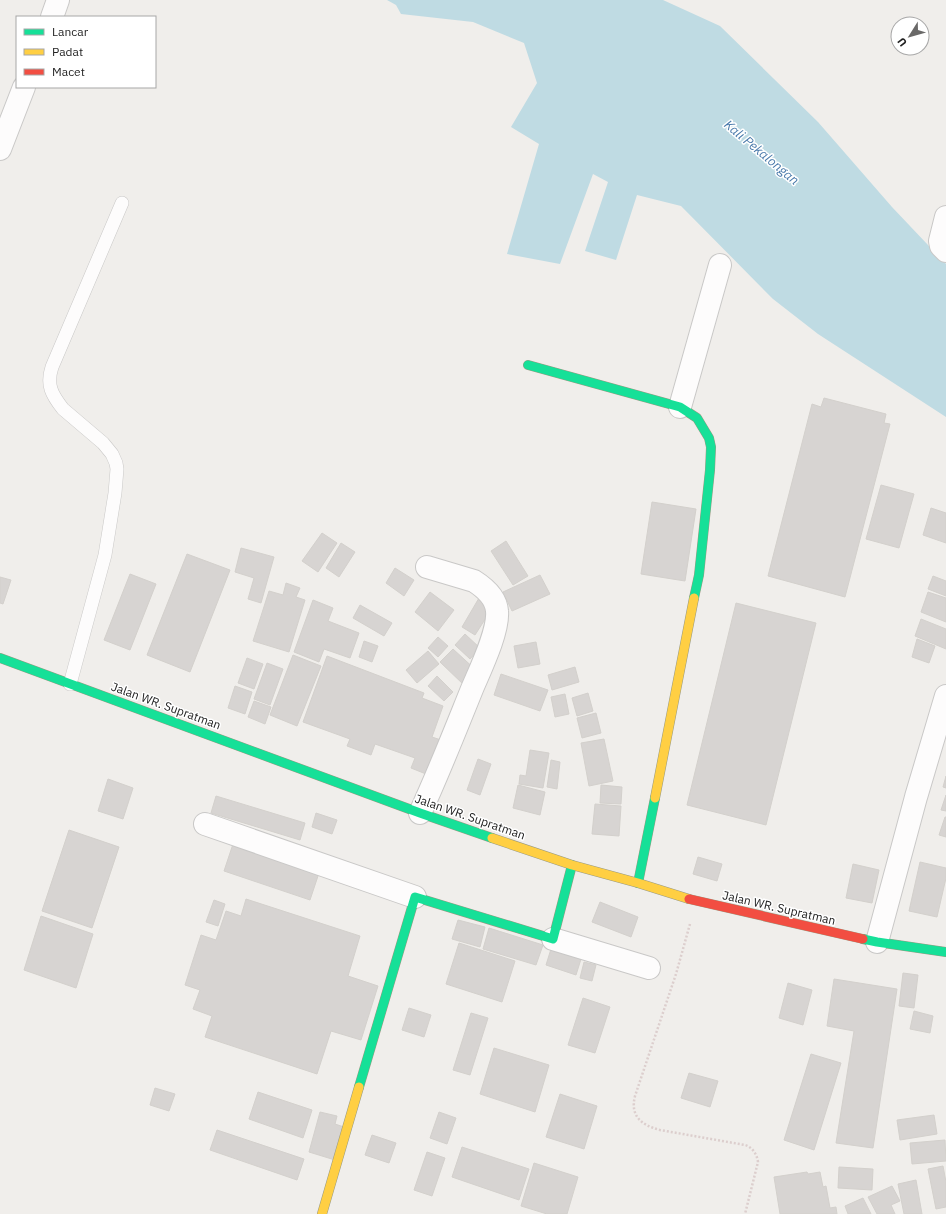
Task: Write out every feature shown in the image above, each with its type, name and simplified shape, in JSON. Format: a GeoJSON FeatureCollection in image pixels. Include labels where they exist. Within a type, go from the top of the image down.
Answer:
{"type":"FeatureCollection","features":[{"type":"Feature","properties":{"kind":"street"},"geometry":{"type":"LineString","coordinates":[[52,16],[58,0]]}},
{"type":"Feature","properties":{"kind":"street"},"geometry":{"type":"LineString","coordinates":[[0,150],[24,88]]}},
{"type":"Feature","properties":{"kind":"street"},"geometry":{"type":"LineString","coordinates":[[946,217],[940,241],[941,246],[946,251]]}},
{"type":"Feature","properties":{"kind":"street"},"geometry":{"type":"LineString","coordinates":[[680,407],[720,264]]}},
{"type":"Feature","properties":{"kind":"street"},"geometry":{"type":"LineString","coordinates":[[528,365],[680,407],[697,418],[709,438],[711,447],[699,575],[638,883]]}},
{"type":"Feature","properties":{"kind":"street"},"geometry":{"type":"LineString","coordinates":[[420,813],[490,646],[497,620],[496,603],[492,596],[480,584],[428,567]]}},
{"type":"Feature","properties":{"kind":"street","name":"Jalan WR. Supratman"},"geometry":{"type":"LineString","coordinates":[[0,658],[420,813],[572,865],[638,883],[698,902],[877,942],[946,952]]}},
{"type":"Feature","properties":{"kind":"street"},"geometry":{"type":"LineString","coordinates":[[877,942],[916,797],[946,696]]}},
{"type":"Feature","properties":{"kind":"street"},"geometry":{"type":"LineString","coordinates":[[205,824],[415,898],[649,968]]}},
{"type":"Feature","properties":{"kind":"street"},"geometry":{"type":"LineString","coordinates":[[553,939],[572,865]]}},
{"type":"Feature","properties":{"kind":"street"},"geometry":{"type":"LineString","coordinates":[[322,1214],[415,898]]}},
{"type":"Feature","properties":{"kind":"lane"},"geometry":{"type":"LineString","coordinates":[[70,684],[105,555],[115,493],[117,469],[114,458],[103,443],[63,409],[52,392],[49,379],[52,367],[122,203]]}},
{"type":"Feature","properties":{"kind":"path"},"geometry":{"type":"LineString","coordinates":[[698,902],[692,917],[676,974],[635,1096],[634,1112],[640,1120],[650,1128],[745,1145],[751,1148],[758,1162],[745,1214]]}},
{"type":"Feature","properties":{"kind":"water","name":"Kali Pekalongan"},"geometry":{"type":"Polygon","coordinates":[[[387,0],[663,0],[720,26],[818,122],[892,207],[946,264],[946,417],[818,334],[773,299],[681,206],[637,195],[616,260],[585,251],[608,182],[593,174],[560,264],[507,254],[539,144],[511,127],[537,83],[524,43],[473,22],[401,14],[396,5],[387,0]]]}},
{"type":"Feature","properties":{"kind":"building"},"geometry":{"type":"Polygon","coordinates":[[[824,398],[886,414],[884,423],[890,424],[845,597],[768,576],[812,404],[821,407],[824,398]]]}},
{"type":"Feature","properties":{"kind":"building"},"geometry":{"type":"Polygon","coordinates":[[[881,485],[914,494],[899,548],[866,539],[881,485]]]}},
{"type":"Feature","properties":{"kind":"building"},"geometry":{"type":"Polygon","coordinates":[[[652,502],[696,509],[685,581],[641,574],[652,502]]]}},
{"type":"Feature","properties":{"kind":"building"},"geometry":{"type":"Polygon","coordinates":[[[931,508],[946,513],[946,543],[923,535],[931,508]]]}},
{"type":"Feature","properties":{"kind":"building"},"geometry":{"type":"Polygon","coordinates":[[[322,533],[337,543],[318,572],[302,561],[322,533]]]}},
{"type":"Feature","properties":{"kind":"building"},"geometry":{"type":"Polygon","coordinates":[[[506,541],[528,576],[513,585],[491,551],[506,541]]]}},
{"type":"Feature","properties":{"kind":"building"},"geometry":{"type":"Polygon","coordinates":[[[341,543],[355,552],[339,577],[326,568],[341,543]]]}},
{"type":"Feature","properties":{"kind":"building"},"geometry":{"type":"Polygon","coordinates":[[[241,548],[274,557],[261,603],[248,599],[254,578],[235,572],[241,548]]]}},
{"type":"Feature","properties":{"kind":"building"},"geometry":{"type":"Polygon","coordinates":[[[187,554],[230,570],[190,672],[147,655],[187,554]]]}},
{"type":"Feature","properties":{"kind":"building"},"geometry":{"type":"Polygon","coordinates":[[[395,568],[414,580],[404,596],[386,583],[395,568]]]}},
{"type":"Feature","properties":{"kind":"building"},"geometry":{"type":"Polygon","coordinates":[[[130,574],[156,584],[130,650],[104,640],[130,574]]]}},
{"type":"Feature","properties":{"kind":"building"},"geometry":{"type":"Polygon","coordinates":[[[540,575],[550,594],[512,611],[503,592],[540,575]]]}},
{"type":"Feature","properties":{"kind":"building"},"geometry":{"type":"Polygon","coordinates":[[[933,576],[946,581],[946,596],[928,589],[933,576]]]}},
{"type":"Feature","properties":{"kind":"building"},"geometry":{"type":"Polygon","coordinates":[[[0,577],[11,580],[3,604],[0,603],[0,577]]]}},
{"type":"Feature","properties":{"kind":"building"},"geometry":{"type":"Polygon","coordinates":[[[286,583],[300,588],[296,597],[305,600],[289,652],[253,641],[269,591],[283,595],[286,583]]]}},
{"type":"Feature","properties":{"kind":"building"},"geometry":{"type":"Polygon","coordinates":[[[430,592],[454,610],[438,631],[415,612],[430,592]]]}},
{"type":"Feature","properties":{"kind":"building"},"geometry":{"type":"Polygon","coordinates":[[[928,592],[946,598],[946,622],[921,612],[928,592]]]}},
{"type":"Feature","properties":{"kind":"building"},"geometry":{"type":"Polygon","coordinates":[[[479,598],[493,607],[475,635],[462,627],[479,598]]]}},
{"type":"Feature","properties":{"kind":"building"},"geometry":{"type":"Polygon","coordinates":[[[313,600],[333,608],[328,621],[359,633],[350,658],[324,649],[319,662],[294,652],[313,600]]]}},
{"type":"Feature","properties":{"kind":"building"},"geometry":{"type":"Polygon","coordinates":[[[736,603],[816,623],[766,825],[687,805],[736,603]]]}},
{"type":"Feature","properties":{"kind":"building"},"geometry":{"type":"Polygon","coordinates":[[[360,605],[392,623],[384,636],[353,618],[360,605]]]}},
{"type":"Feature","properties":{"kind":"building"},"geometry":{"type":"Polygon","coordinates":[[[921,619],[946,629],[946,649],[915,636],[921,619]]]}},
{"type":"Feature","properties":{"kind":"building"},"geometry":{"type":"Polygon","coordinates":[[[465,634],[480,648],[470,659],[455,645],[465,634]]]}},
{"type":"Feature","properties":{"kind":"building"},"geometry":{"type":"Polygon","coordinates":[[[438,637],[448,646],[438,657],[428,648],[438,637]]]}},
{"type":"Feature","properties":{"kind":"building"},"geometry":{"type":"Polygon","coordinates":[[[917,639],[935,646],[929,663],[912,657],[917,639]]]}},
{"type":"Feature","properties":{"kind":"building"},"geometry":{"type":"Polygon","coordinates":[[[364,641],[378,646],[372,662],[359,657],[364,641]]]}},
{"type":"Feature","properties":{"kind":"building"},"geometry":{"type":"Polygon","coordinates":[[[536,642],[540,664],[518,668],[514,646],[536,642]]]}},
{"type":"Feature","properties":{"kind":"building"},"geometry":{"type":"Polygon","coordinates":[[[453,649],[477,671],[464,685],[440,662],[453,649]]]}},
{"type":"Feature","properties":{"kind":"building"},"geometry":{"type":"Polygon","coordinates":[[[428,651],[439,664],[417,683],[406,670],[428,651]]]}},
{"type":"Feature","properties":{"kind":"building"},"geometry":{"type":"Polygon","coordinates":[[[293,655],[321,666],[297,726],[270,715],[293,655]]]}},
{"type":"Feature","properties":{"kind":"building"},"geometry":{"type":"Polygon","coordinates":[[[327,656],[424,693],[422,698],[443,706],[432,737],[444,741],[431,776],[411,768],[415,758],[375,744],[371,755],[347,746],[350,739],[303,722],[327,656]]]}},
{"type":"Feature","properties":{"kind":"building"},"geometry":{"type":"Polygon","coordinates":[[[247,658],[263,664],[254,689],[238,683],[247,658]]]}},
{"type":"Feature","properties":{"kind":"building"},"geometry":{"type":"Polygon","coordinates":[[[267,663],[283,669],[270,705],[254,699],[267,663]]]}},
{"type":"Feature","properties":{"kind":"building"},"geometry":{"type":"Polygon","coordinates":[[[575,667],[579,682],[552,690],[548,675],[575,667]]]}},
{"type":"Feature","properties":{"kind":"building"},"geometry":{"type":"Polygon","coordinates":[[[501,674],[548,690],[540,711],[494,695],[501,674]]]}},
{"type":"Feature","properties":{"kind":"building"},"geometry":{"type":"Polygon","coordinates":[[[437,676],[453,692],[444,701],[428,686],[437,676]]]}},
{"type":"Feature","properties":{"kind":"building"},"geometry":{"type":"Polygon","coordinates":[[[235,686],[252,692],[245,714],[228,708],[235,686]]]}},
{"type":"Feature","properties":{"kind":"building"},"geometry":{"type":"Polygon","coordinates":[[[588,693],[593,711],[577,716],[572,698],[588,693]]]}},
{"type":"Feature","properties":{"kind":"building"},"geometry":{"type":"Polygon","coordinates":[[[565,694],[569,714],[555,717],[551,697],[565,694]]]}},
{"type":"Feature","properties":{"kind":"building"},"geometry":{"type":"Polygon","coordinates":[[[254,701],[271,707],[265,724],[248,717],[254,701]]]}},
{"type":"Feature","properties":{"kind":"building"},"geometry":{"type":"Polygon","coordinates":[[[596,713],[601,733],[582,738],[577,718],[596,713]]]}},
{"type":"Feature","properties":{"kind":"building"},"geometry":{"type":"Polygon","coordinates":[[[604,739],[613,781],[589,786],[581,743],[604,739]]]}},
{"type":"Feature","properties":{"kind":"building"},"geometry":{"type":"Polygon","coordinates":[[[530,750],[549,753],[543,788],[519,784],[520,775],[526,776],[530,750]]]}},
{"type":"Feature","properties":{"kind":"building"},"geometry":{"type":"Polygon","coordinates":[[[478,759],[491,764],[480,795],[467,790],[478,759]]]}},
{"type":"Feature","properties":{"kind":"building"},"geometry":{"type":"Polygon","coordinates":[[[551,760],[560,762],[557,789],[547,787],[551,760]]]}},
{"type":"Feature","properties":{"kind":"building"},"geometry":{"type":"Polygon","coordinates":[[[946,776],[946,788],[943,787],[946,776]]]}},
{"type":"Feature","properties":{"kind":"building"},"geometry":{"type":"Polygon","coordinates":[[[108,779],[133,788],[123,819],[98,811],[108,779]]]}},
{"type":"Feature","properties":{"kind":"building"},"geometry":{"type":"Polygon","coordinates":[[[518,785],[545,792],[540,815],[513,808],[518,785]]]}},
{"type":"Feature","properties":{"kind":"building"},"geometry":{"type":"Polygon","coordinates":[[[601,785],[622,787],[621,804],[600,803],[601,785]]]}},
{"type":"Feature","properties":{"kind":"building"},"geometry":{"type":"Polygon","coordinates":[[[946,795],[946,811],[941,810],[946,795]]]}},
{"type":"Feature","properties":{"kind":"building"},"geometry":{"type":"Polygon","coordinates":[[[216,796],[305,823],[300,840],[211,813],[216,796]]]}},
{"type":"Feature","properties":{"kind":"building"},"geometry":{"type":"Polygon","coordinates":[[[595,804],[621,806],[619,836],[592,834],[595,804]]]}},
{"type":"Feature","properties":{"kind":"building"},"geometry":{"type":"Polygon","coordinates":[[[316,813],[337,820],[332,834],[312,827],[316,813]]]}},
{"type":"Feature","properties":{"kind":"building"},"geometry":{"type":"Polygon","coordinates":[[[946,817],[946,837],[939,835],[946,817]]]}},
{"type":"Feature","properties":{"kind":"building"},"geometry":{"type":"Polygon","coordinates":[[[69,830],[119,847],[92,928],[42,911],[69,830]]]}},
{"type":"Feature","properties":{"kind":"building"},"geometry":{"type":"Polygon","coordinates":[[[234,841],[320,870],[310,900],[224,871],[234,841]]]}},
{"type":"Feature","properties":{"kind":"building"},"geometry":{"type":"Polygon","coordinates":[[[698,857],[722,864],[717,881],[693,874],[698,857]]]}},
{"type":"Feature","properties":{"kind":"building"},"geometry":{"type":"Polygon","coordinates":[[[920,862],[946,868],[946,878],[937,917],[909,911],[920,862]]]}},
{"type":"Feature","properties":{"kind":"building"},"geometry":{"type":"Polygon","coordinates":[[[853,864],[879,870],[872,903],[846,898],[853,864]]]}},
{"type":"Feature","properties":{"kind":"building"},"geometry":{"type":"Polygon","coordinates":[[[246,899],[360,936],[348,976],[378,986],[361,1040],[331,1031],[317,1074],[205,1037],[212,1016],[193,1009],[200,990],[185,985],[201,935],[216,940],[226,911],[241,916],[246,899]]]}},
{"type":"Feature","properties":{"kind":"building"},"geometry":{"type":"Polygon","coordinates":[[[214,900],[225,904],[218,926],[206,922],[214,900]]]}},
{"type":"Feature","properties":{"kind":"building"},"geometry":{"type":"Polygon","coordinates":[[[600,902],[638,917],[631,937],[592,922],[600,902]]]}},
{"type":"Feature","properties":{"kind":"building"},"geometry":{"type":"Polygon","coordinates":[[[41,916],[93,934],[76,988],[24,970],[41,916]]]}},
{"type":"Feature","properties":{"kind":"building"},"geometry":{"type":"Polygon","coordinates":[[[458,920],[485,927],[480,947],[452,939],[458,920]]]}},
{"type":"Feature","properties":{"kind":"building"},"geometry":{"type":"Polygon","coordinates":[[[489,928],[543,945],[536,965],[483,949],[489,928]]]}},
{"type":"Feature","properties":{"kind":"building"},"geometry":{"type":"Polygon","coordinates":[[[459,943],[515,961],[502,1002],[446,984],[459,943]]]}},
{"type":"Feature","properties":{"kind":"building"},"geometry":{"type":"Polygon","coordinates":[[[551,949],[581,959],[576,975],[546,965],[551,949]]]}},
{"type":"Feature","properties":{"kind":"building"},"geometry":{"type":"Polygon","coordinates":[[[584,962],[596,965],[592,981],[580,978],[584,962]]]}},
{"type":"Feature","properties":{"kind":"building"},"geometry":{"type":"Polygon","coordinates":[[[903,973],[918,975],[914,1008],[899,1006],[903,973]]]}},
{"type":"Feature","properties":{"kind":"building"},"geometry":{"type":"Polygon","coordinates":[[[834,979],[897,989],[873,1148],[836,1143],[854,1031],[827,1026],[834,979]]]}},
{"type":"Feature","properties":{"kind":"building"},"geometry":{"type":"Polygon","coordinates":[[[788,983],[812,990],[803,1025],[779,1018],[788,983]]]}},
{"type":"Feature","properties":{"kind":"building"},"geometry":{"type":"Polygon","coordinates":[[[583,998],[610,1007],[595,1053],[568,1045],[583,998]]]}},
{"type":"Feature","properties":{"kind":"building"},"geometry":{"type":"Polygon","coordinates":[[[409,1008],[431,1015],[424,1037],[402,1030],[409,1008]]]}},
{"type":"Feature","properties":{"kind":"building"},"geometry":{"type":"Polygon","coordinates":[[[914,1011],[933,1016],[930,1033],[910,1029],[914,1011]]]}},
{"type":"Feature","properties":{"kind":"building"},"geometry":{"type":"Polygon","coordinates":[[[471,1013],[488,1018],[470,1075],[453,1070],[471,1013]]]}},
{"type":"Feature","properties":{"kind":"building"},"geometry":{"type":"Polygon","coordinates":[[[494,1048],[549,1065],[535,1112],[480,1094],[494,1048]]]}},
{"type":"Feature","properties":{"kind":"building"},"geometry":{"type":"Polygon","coordinates":[[[811,1054],[841,1063],[814,1150],[784,1140],[811,1054]]]}},
{"type":"Feature","properties":{"kind":"building"},"geometry":{"type":"Polygon","coordinates":[[[689,1073],[718,1081],[710,1107],[681,1098],[689,1073]]]}},
{"type":"Feature","properties":{"kind":"building"},"geometry":{"type":"Polygon","coordinates":[[[155,1088],[175,1094],[169,1111],[150,1105],[155,1088]]]}},
{"type":"Feature","properties":{"kind":"building"},"geometry":{"type":"Polygon","coordinates":[[[258,1092],[312,1110],[303,1138],[249,1119],[258,1092]]]}},
{"type":"Feature","properties":{"kind":"building"},"geometry":{"type":"Polygon","coordinates":[[[560,1094],[597,1106],[584,1149],[546,1137],[560,1094]]]}},
{"type":"Feature","properties":{"kind":"building"},"geometry":{"type":"Polygon","coordinates":[[[320,1112],[337,1116],[335,1124],[344,1127],[335,1160],[309,1152],[320,1112]]]}},
{"type":"Feature","properties":{"kind":"building"},"geometry":{"type":"Polygon","coordinates":[[[439,1112],[456,1118],[447,1144],[430,1138],[439,1112]]]}},
{"type":"Feature","properties":{"kind":"building"},"geometry":{"type":"Polygon","coordinates":[[[934,1115],[937,1134],[900,1140],[897,1120],[934,1115]]]}},
{"type":"Feature","properties":{"kind":"building"},"geometry":{"type":"Polygon","coordinates":[[[217,1130],[304,1159],[297,1180],[210,1150],[217,1130]]]}},
{"type":"Feature","properties":{"kind":"building"},"geometry":{"type":"Polygon","coordinates":[[[372,1135],[396,1143],[389,1163],[365,1155],[372,1135]]]}},
{"type":"Feature","properties":{"kind":"building"},"geometry":{"type":"Polygon","coordinates":[[[945,1140],[946,1161],[912,1164],[910,1143],[945,1140]]]}},
{"type":"Feature","properties":{"kind":"building"},"geometry":{"type":"Polygon","coordinates":[[[462,1147],[529,1169],[519,1200],[452,1177],[462,1147]]]}},
{"type":"Feature","properties":{"kind":"building"},"geometry":{"type":"Polygon","coordinates":[[[427,1152],[445,1158],[432,1196],[414,1190],[427,1152]]]}},
{"type":"Feature","properties":{"kind":"building"},"geometry":{"type":"Polygon","coordinates":[[[534,1163],[578,1177],[567,1214],[547,1214],[521,1206],[534,1163]]]}},
{"type":"Feature","properties":{"kind":"building"},"geometry":{"type":"Polygon","coordinates":[[[943,1166],[946,1182],[946,1207],[936,1209],[928,1169],[943,1166]]]}},
{"type":"Feature","properties":{"kind":"building"},"geometry":{"type":"Polygon","coordinates":[[[839,1167],[873,1169],[872,1190],[838,1188],[839,1167]]]}},
{"type":"Feature","properties":{"kind":"building"},"geometry":{"type":"Polygon","coordinates":[[[807,1172],[808,1174],[820,1172],[823,1187],[826,1186],[830,1208],[836,1207],[837,1214],[780,1214],[774,1177],[807,1172]]]}},
{"type":"Feature","properties":{"kind":"building"},"geometry":{"type":"Polygon","coordinates":[[[916,1180],[922,1214],[904,1214],[898,1184],[916,1180]]]}},
{"type":"Feature","properties":{"kind":"building"},"geometry":{"type":"Polygon","coordinates":[[[892,1186],[900,1201],[891,1205],[895,1214],[877,1214],[868,1197],[892,1186]]]}},
{"type":"Feature","properties":{"kind":"building"},"geometry":{"type":"Polygon","coordinates":[[[863,1198],[871,1214],[848,1214],[845,1206],[863,1198]]]}},
{"type":"Feature","properties":{"kind":"traffic: fast"},"geometry":{"type":"LineString","coordinates":[[528,365],[680,407],[697,418],[709,438],[711,447],[699,575],[694,598]]}},
{"type":"Feature","properties":{"kind":"traffic: fast"},"geometry":{"type":"LineString","coordinates":[[0,658],[420,813],[492,838]]}},
{"type":"Feature","properties":{"kind":"traffic: fast"},"geometry":{"type":"LineString","coordinates":[[638,883],[655,798]]}},
{"type":"Feature","properties":{"kind":"traffic: fast"},"geometry":{"type":"LineString","coordinates":[[359,1087],[415,897],[553,939],[572,865]]}},
{"type":"Feature","properties":{"kind":"traffic: fast"},"geometry":{"type":"LineString","coordinates":[[863,939],[946,952]]}},
{"type":"Feature","properties":{"kind":"traffic: slow"},"geometry":{"type":"LineString","coordinates":[[655,798],[694,598]]}},
{"type":"Feature","properties":{"kind":"traffic: slow"},"geometry":{"type":"LineString","coordinates":[[492,838],[572,865],[689,899]]}},
{"type":"Feature","properties":{"kind":"traffic: slow"},"geometry":{"type":"LineString","coordinates":[[322,1214],[359,1087]]}},
{"type":"Feature","properties":{"kind":"traffic: jam"},"geometry":{"type":"LineString","coordinates":[[689,899],[863,939]]}}]}
